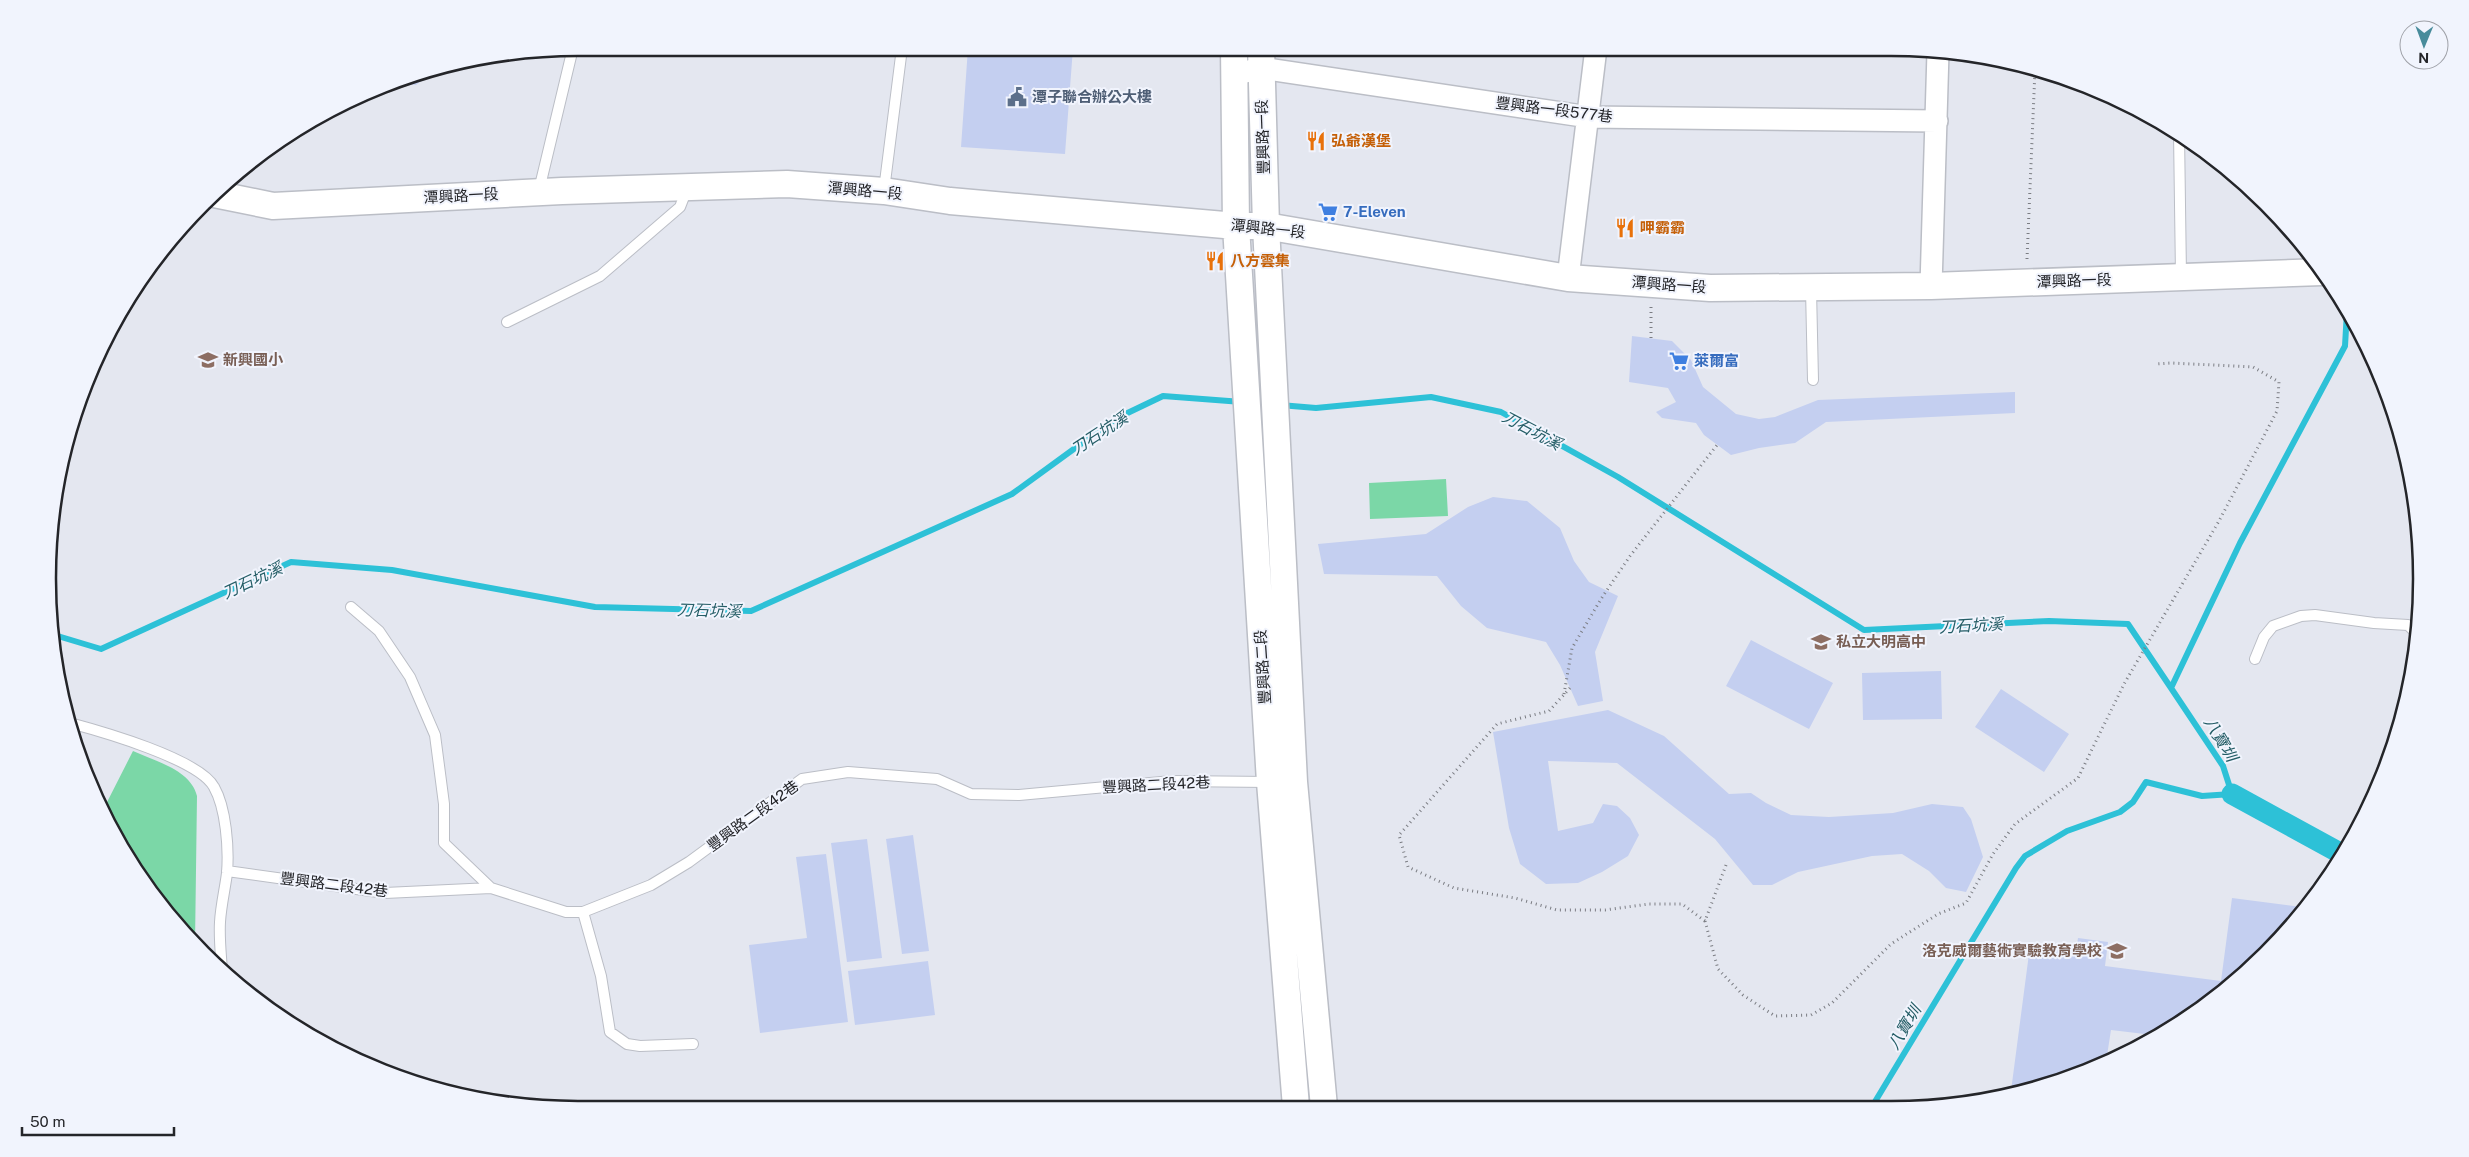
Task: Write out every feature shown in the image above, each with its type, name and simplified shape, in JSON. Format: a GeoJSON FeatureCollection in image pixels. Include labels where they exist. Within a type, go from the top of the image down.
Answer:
{"type":"FeatureCollection","features":[{"type":"Feature","properties":{"kind":"street","name":"豐興路一段"},"geometry":{"type":"LineString","coordinates":[[1234,56],[1236,226]]}},
{"type":"Feature","properties":{"kind":"street"},"geometry":{"type":"LineString","coordinates":[[1568,278],[1595,56]]}},
{"type":"Feature","properties":{"kind":"street","name":"豐興路一段"},"geometry":{"type":"LineString","coordinates":[[1261,58],[1266,226]]}},
{"type":"Feature","properties":{"kind":"street","name":"豐興路一段577巷"},"geometry":{"type":"LineString","coordinates":[[1233,75],[1261,58],[1589,117],[1937,120]]}},
{"type":"Feature","properties":{"kind":"street"},"geometry":{"type":"LineString","coordinates":[[1931,286],[1938,59]]}},
{"type":"Feature","properties":{"kind":"street","name":"潭興路一段"},"geometry":{"type":"LineString","coordinates":[[223,196],[273,206],[538,192],[787,184],[884,191],[950,201],[1236,226],[1266,226],[1568,278],[1710,288],[1811,289],[1931,286],[2313,272]]}},
{"type":"Feature","properties":{"kind":"street","name":"豐興路二段"},"geometry":{"type":"LineString","coordinates":[[1236,226],[1248,416],[1282,782],[1323,1101]]}},
{"type":"Feature","properties":{"kind":"street","name":"豐興路二段"},"geometry":{"type":"LineString","coordinates":[[1266,226],[1275,417],[1282,782],[1296,1101]]}},
{"type":"Feature","properties":{"kind":"lane"},"geometry":{"type":"LineString","coordinates":[[538,192],[571,56]]}},
{"type":"Feature","properties":{"kind":"lane"},"geometry":{"type":"LineString","coordinates":[[884,191],[901,56]]}},
{"type":"Feature","properties":{"kind":"lane"},"geometry":{"type":"LineString","coordinates":[[2179,143],[2181,277]]}},
{"type":"Feature","properties":{"kind":"lane"},"geometry":{"type":"LineString","coordinates":[[507,322],[600,276],[680,207],[688,188]]}},
{"type":"Feature","properties":{"kind":"lane"},"geometry":{"type":"LineString","coordinates":[[1811,289],[1813,380]]}},
{"type":"Feature","properties":{"kind":"lane"},"geometry":{"type":"LineString","coordinates":[[351,606],[379,631],[410,677],[435,735],[444,804],[444,843],[491,888]]}},
{"type":"Feature","properties":{"kind":"lane"},"geometry":{"type":"LineString","coordinates":[[2255,659],[2264,636],[2273,626],[2301,616],[2315,614],[2374,623],[2408,625],[2410,627]]}},
{"type":"Feature","properties":{"kind":"lane"},"geometry":{"type":"LineString","coordinates":[[77,725],[114,734],[182,763],[199,772],[214,786],[225,822],[227,871],[220,922],[222,960]]}},
{"type":"Feature","properties":{"kind":"lane","name":"豐興路二段42巷"},"geometry":{"type":"LineString","coordinates":[[227,871],[385,892],[491,888],[566,912],[583,912],[651,885],[689,862],[802,779],[848,772],[936,779],[971,794],[1018,795],[1172,781],[1282,782]]}},
{"type":"Feature","properties":{"kind":"lane"},"geometry":{"type":"LineString","coordinates":[[583,912],[600,976],[610,1032],[627,1044],[640,1046],[693,1044]]}},
{"type":"Feature","properties":{"kind":"path"},"geometry":{"type":"LineString","coordinates":[[2027,283],[2035,77]]}},
{"type":"Feature","properties":{"kind":"path"},"geometry":{"type":"LineString","coordinates":[[1650,284],[1651,338]]}},
{"type":"Feature","properties":{"kind":"path"},"geometry":{"type":"LineString","coordinates":[[1726,865],[1705,921],[1718,969],[1743,996],[1775,1016],[1811,1015],[1832,1003],[1890,944],[1938,914],[1966,903],[1993,854],[2016,824],[2078,778],[2124,684],[2219,521],[2277,411],[2279,382],[2253,366],[2155,364]]}},
{"type":"Feature","properties":{"kind":"path"},"geometry":{"type":"LineString","coordinates":[[1564,694],[1572,648],[1600,599],[1630,556],[1717,444]]}},
{"type":"Feature","properties":{"kind":"path"},"geometry":{"type":"LineString","coordinates":[[1570,688],[1549,711],[1497,724],[1399,835],[1408,867],[1454,888],[1515,898],[1557,910],[1605,910],[1649,904],[1682,904],[1705,921]]}},
{"type":"Feature","properties":{"kind":"green space"},"geometry":{"type":"Polygon","coordinates":[[[1446,479],[1448,516],[1370,519],[1369,483],[1446,479]]]}},
{"type":"Feature","properties":{"kind":"green space"},"geometry":{"type":"Polygon","coordinates":[[[133,751],[171,768],[188,779],[197,796],[195,933],[144,869],[126,840],[107,802],[133,751]]]}},
{"type":"Feature","properties":{"kind":"building","name":"潭子聯合辦公大樓"},"geometry":{"type":"Polygon","coordinates":[[[967,56],[1072,56],[1065,154],[961,147],[967,56]]]}},
{"type":"Feature","properties":{"kind":"building"},"geometry":{"type":"Polygon","coordinates":[[[1632,336],[1672,341],[1691,360],[1703,387],[1736,414],[1759,419],[1775,417],[1818,400],[2015,392],[2015,413],[1826,422],[1795,443],[1759,448],[1731,455],[1704,435],[1696,423],[1662,418],[1656,412],[1676,402],[1668,388],[1629,382],[1632,336]]]}},
{"type":"Feature","properties":{"kind":"building"},"geometry":{"type":"Polygon","coordinates":[[[1493,497],[1527,501],[1560,528],[1574,561],[1589,582],[1618,596],[1595,652],[1603,701],[1578,706],[1560,665],[1546,642],[1487,628],[1461,606],[1437,576],[1324,574],[1318,544],[1426,534],[1468,507],[1493,497]]]}},
{"type":"Feature","properties":{"kind":"building"},"geometry":{"type":"Polygon","coordinates":[[[1751,640],[1833,683],[1809,729],[1726,686],[1751,640]]]}},
{"type":"Feature","properties":{"kind":"building"},"geometry":{"type":"Polygon","coordinates":[[[1941,671],[1942,719],[1863,720],[1862,673],[1941,671]]]}},
{"type":"Feature","properties":{"kind":"building"},"geometry":{"type":"Polygon","coordinates":[[[2001,689],[2069,734],[2044,772],[1975,727],[2001,689]]]}},
{"type":"Feature","properties":{"kind":"building"},"geometry":{"type":"Polygon","coordinates":[[[1608,710],[1664,736],[1729,794],[1751,793],[1766,803],[1791,815],[1829,817],[1893,813],[1932,804],[1963,807],[1971,819],[1983,857],[1966,892],[1946,888],[1929,871],[1902,854],[1872,856],[1798,872],[1772,885],[1753,885],[1715,839],[1617,763],[1548,761],[1558,831],[1593,823],[1603,804],[1617,806],[1630,818],[1639,835],[1628,856],[1602,872],[1578,883],[1546,884],[1520,864],[1509,828],[1493,732],[1608,710]]]}},
{"type":"Feature","properties":{"kind":"building"},"geometry":{"type":"Polygon","coordinates":[[[913,835],[929,951],[902,954],[886,839],[913,835]]]}},
{"type":"Feature","properties":{"kind":"building"},"geometry":{"type":"Polygon","coordinates":[[[867,839],[882,958],[847,962],[831,843],[867,839]]]}},
{"type":"Feature","properties":{"kind":"building"},"geometry":{"type":"Polygon","coordinates":[[[826,854],[848,1022],[760,1033],[749,945],[807,938],[796,857],[826,854]]]}},
{"type":"Feature","properties":{"kind":"building"},"geometry":{"type":"Polygon","coordinates":[[[2232,898],[2297,906],[2260,948],[2235,971],[2181,1013],[2146,1034],[2111,1030],[2107,1053],[2058,1073],[2012,1086],[2030,946],[2076,952],[2078,938],[2108,942],[2105,966],[2221,981],[2232,898]]]}},
{"type":"Feature","properties":{"kind":"building"},"geometry":{"type":"Polygon","coordinates":[[[928,961],[935,1015],[855,1025],[848,971],[928,961]]]}},
{"type":"Feature","properties":{"kind":"waterway","name":"八寶圳"},"geometry":{"type":"LineString","coordinates":[[1875,1101],[2025,856],[2067,831],[2120,812],[2133,802],[2146,782],[2202,796],[2232,794],[2223,766],[2171,688],[2240,543],[2345,346],[2346,323]]}},
{"type":"Feature","properties":{"kind":"waterway","name":"刀石坑溪"},"geometry":{"type":"LineString","coordinates":[[60,637],[101,649],[291,562],[392,570],[595,607],[751,611],[1012,494],[1115,419],[1163,396],[1242,402]]}},
{"type":"Feature","properties":{"kind":"waterway","name":"刀石坑溪"},"geometry":{"type":"LineString","coordinates":[[1280,405],[1316,408],[1431,397],[1501,412],[1618,477],[1864,630],[2049,621],[2128,624],[2171,688]]}},
{"type":"Feature","properties":{"kind":"waterway","name":"刀石坑溪"},"geometry":{"type":"LineString","coordinates":[[2232,794],[2336,851]]}},
{"type":"Feature","properties":{"kind":"place","name":"潭子聯合辦公大樓"},"geometry":{"type":"Point","coordinates":[1017,97]}},
{"type":"Feature","properties":{"kind":"place","name":"弘爺漢堡"},"geometry":{"type":"Point","coordinates":[1316,141]}},
{"type":"Feature","properties":{"kind":"place","name":"7-Eleven"},"geometry":{"type":"Point","coordinates":[1328,212]}},
{"type":"Feature","properties":{"kind":"place","name":"呷霸霸"},"geometry":{"type":"Point","coordinates":[1625,228]}},
{"type":"Feature","properties":{"kind":"place","name":"八方雲集"},"geometry":{"type":"Point","coordinates":[1215,261]}},
{"type":"Feature","properties":{"kind":"place","name":"新興國小"},"geometry":{"type":"Point","coordinates":[208,360]}},
{"type":"Feature","properties":{"kind":"place","name":"萊爾富"},"geometry":{"type":"Point","coordinates":[1679,361]}},
{"type":"Feature","properties":{"kind":"place","name":"私立大明高中"},"geometry":{"type":"Point","coordinates":[1821,642]}},
{"type":"Feature","properties":{"kind":"place","name":"洛克威爾藝術實驗教育學校"},"geometry":{"type":"Point","coordinates":[2117,951]}}]}
